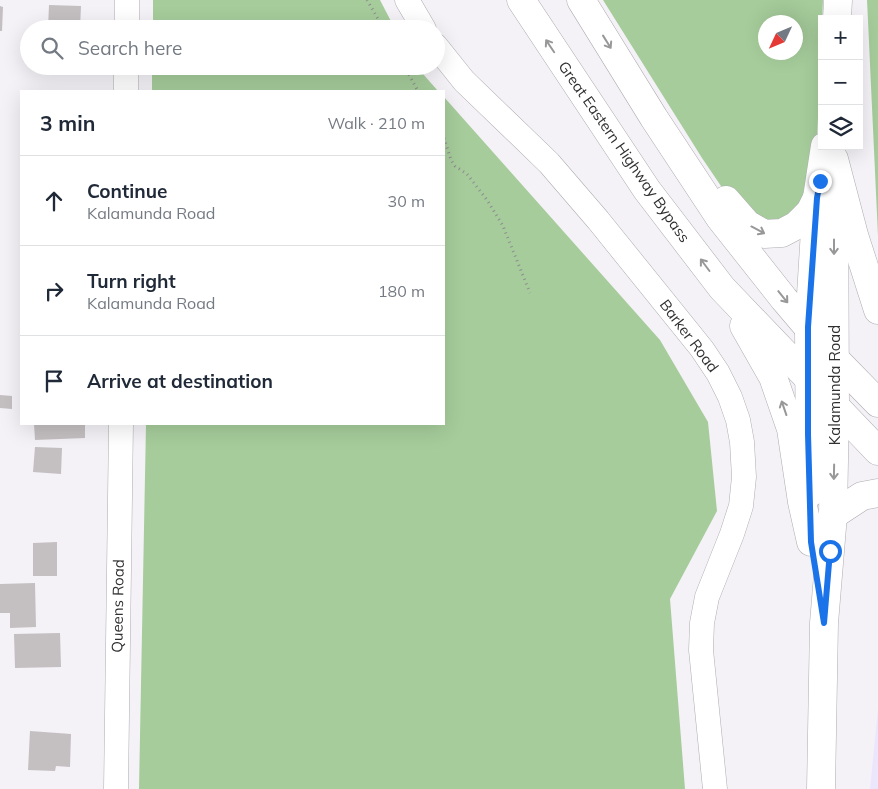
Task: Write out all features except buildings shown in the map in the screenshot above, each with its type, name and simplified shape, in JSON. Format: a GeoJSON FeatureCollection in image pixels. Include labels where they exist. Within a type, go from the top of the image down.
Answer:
{"type":"FeatureCollection","features":[{"type":"Feature","properties":{"kind":"main road","name":"Great Eastern Highway Bypass"},"geometry":{"type":"LineString","coordinates":[[521,0],[647,190],[722,288],[878,451]]}},
{"type":"Feature","properties":{"kind":"main road"},"geometry":{"type":"LineString","coordinates":[[581,0],[654,118],[720,218],[784,299],[835,358],[878,403]]}},
{"type":"Feature","properties":{"kind":"main road"},"geometry":{"type":"LineString","coordinates":[[837,15],[838,0]]}},
{"type":"Feature","properties":{"kind":"main road"},"geometry":{"type":"LineString","coordinates":[[654,118],[747,224],[764,234],[782,233],[797,225],[810,212],[817,198]]}},
{"type":"Feature","properties":{"kind":"main road"},"geometry":{"type":"LineString","coordinates":[[831,151],[854,235],[878,310]]}},
{"type":"Feature","properties":{"kind":"main road","name":"Kalamunda Road"},"geometry":{"type":"LineString","coordinates":[[824,623],[811,542],[808,327],[817,198],[831,151]]}},
{"type":"Feature","properties":{"kind":"main road","name":"Kalamunda Road"},"geometry":{"type":"LineString","coordinates":[[821,789],[824,623],[833,515],[835,406],[831,151]]}},
{"type":"Feature","properties":{"kind":"main road"},"geometry":{"type":"LineString","coordinates":[[722,288],[773,377],[791,429],[802,502],[811,542]]}},
{"type":"Feature","properties":{"kind":"main road"},"geometry":{"type":"LineString","coordinates":[[833,515],[862,496],[878,493]]}},
{"type":"Feature","properties":{"kind":"street"},"geometry":{"type":"LineString","coordinates":[[127,0],[127,20]]}},
{"type":"Feature","properties":{"kind":"street"},"geometry":{"type":"LineString","coordinates":[[407,0],[419,20]]}},
{"type":"Feature","properties":{"kind":"street","name":"Barker Road"},"geometry":{"type":"LineString","coordinates":[[445,57],[464,81],[549,163],[598,220],[702,349],[718,373],[730,397],[738,420],[742,442],[744,477],[741,506],[707,597],[702,622],[702,650],[715,789]]}},
{"type":"Feature","properties":{"kind":"street"},"geometry":{"type":"LineString","coordinates":[[126,75],[126,90]]}},
{"type":"Feature","properties":{"kind":"street","name":"Queens Road"},"geometry":{"type":"LineString","coordinates":[[116,789],[121,425]]}},
{"type":"Feature","properties":{"kind":"path"},"geometry":{"type":"LineString","coordinates":[[368,0],[379,20]]}},
{"type":"Feature","properties":{"kind":"path"},"geometry":{"type":"LineString","coordinates":[[409,75],[417,90]]}},
{"type":"Feature","properties":{"kind":"path"},"geometry":{"type":"LineString","coordinates":[[445,141],[456,166],[467,174],[487,200],[503,226],[530,293]]}},
{"type":"Feature","properties":{"kind":"shaded area"},"geometry":{"type":"Polygon","coordinates":[[[878,709],[878,789],[870,789],[878,709]]]}},
{"type":"Feature","properties":{"kind":"green space"},"geometry":{"type":"Polygon","coordinates":[[[153,0],[380,0],[390,20],[153,20],[153,0]]]}},
{"type":"Feature","properties":{"kind":"green space"},"geometry":{"type":"Polygon","coordinates":[[[603,0],[823,0],[822,15],[818,15],[817,141],[802,202],[791,213],[781,219],[759,220],[723,189],[603,0]]]}},
{"type":"Feature","properties":{"kind":"green space"},"geometry":{"type":"Polygon","coordinates":[[[867,0],[878,0],[878,236],[867,0]]]}},
{"type":"Feature","properties":{"kind":"green space"},"geometry":{"type":"Polygon","coordinates":[[[152,75],[424,75],[437,90],[152,90],[152,75]]]}},
{"type":"Feature","properties":{"kind":"green space"},"geometry":{"type":"Polygon","coordinates":[[[445,98],[660,340],[708,422],[717,511],[670,599],[685,789],[139,789],[146,425],[445,425],[445,98]]]}},
{"type":"Feature","properties":{"kind":"route"},"geometry":{"type":"LineString","coordinates":[[820,181],[817,198],[808,327],[808,434],[811,542],[824,623],[830,551]]}}]}
